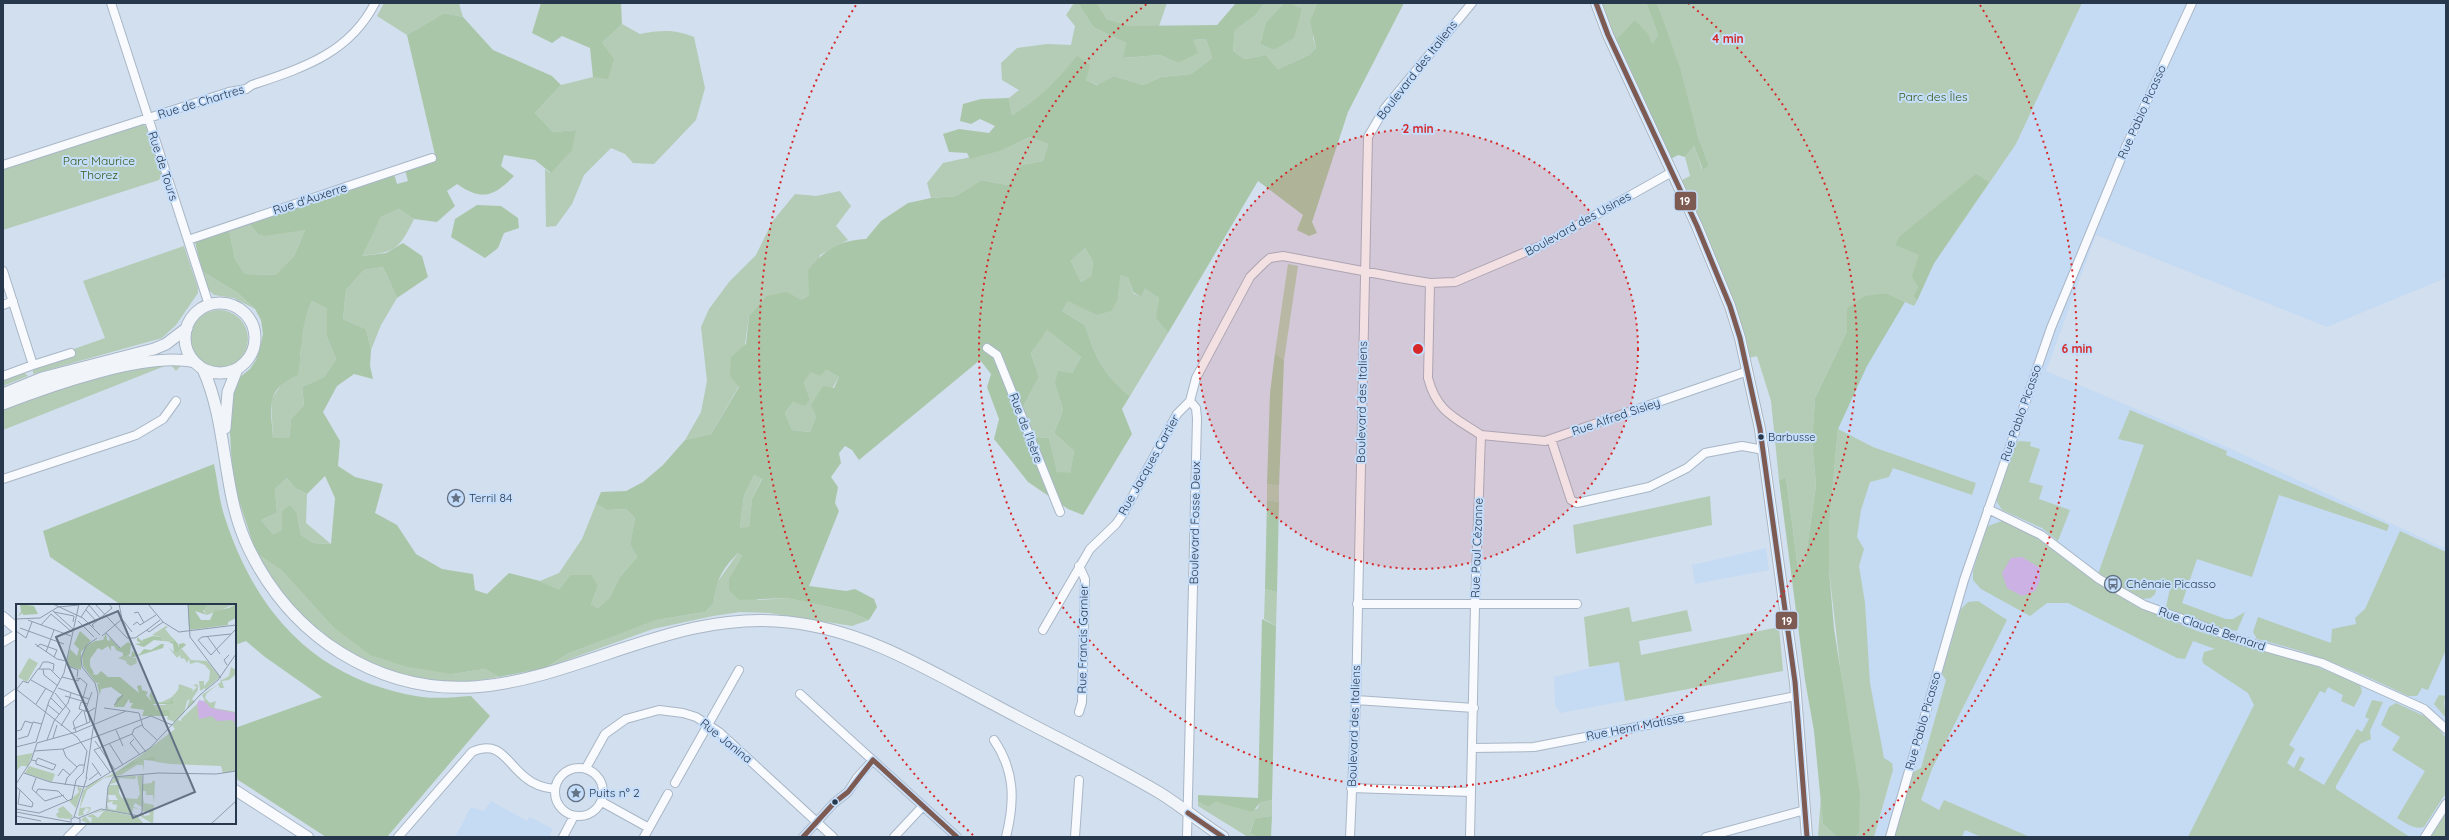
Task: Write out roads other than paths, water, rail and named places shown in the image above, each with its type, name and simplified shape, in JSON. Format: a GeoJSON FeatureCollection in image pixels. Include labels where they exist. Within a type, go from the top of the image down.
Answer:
{"type":"FeatureCollection","features":[{"type":"Feature","properties":{"kind":"main road"},"geometry":{"type":"LineString","coordinates":[[3,394],[42,378],[154,349],[171,340],[187,328],[195,314],[209,305],[224,303],[238,308],[252,324],[254,346],[248,360],[236,369],[220,374],[203,369],[194,362],[186,349],[187,328]]}},
{"type":"Feature","properties":{"kind":"main road"},"geometry":{"type":"LineString","coordinates":[[3,404],[50,387],[148,361],[170,358],[194,362]]}},
{"type":"Feature","properties":{"kind":"main road"},"geometry":{"type":"LineString","coordinates":[[203,369],[213,392],[224,440],[232,503],[247,546],[271,587],[300,622],[335,649],[369,668],[422,684],[467,688],[532,679],[685,629],[752,620],[788,622],[824,627],[858,637],[910,660],[1072,744],[1163,795],[1188,814],[1223,837]]}},
{"type":"Feature","properties":{"kind":"main road"},"geometry":{"type":"LineString","coordinates":[[224,440],[228,392],[236,369]]}},
{"type":"Feature","properties":{"kind":"street","name":"Rue de Tours"},"geometry":{"type":"LineString","coordinates":[[111,3],[209,305]]}},
{"type":"Feature","properties":{"kind":"street","name":"Rue de Chartres"},"geometry":{"type":"LineString","coordinates":[[3,165],[229,92],[246,89],[252,84],[297,70],[322,59],[356,32],[375,3]]}},
{"type":"Feature","properties":{"kind":"street","name":"Boulevard des Italiens"},"geometry":{"type":"LineString","coordinates":[[1350,837],[1356,700],[1368,137],[1384,108],[1472,3]]}},
{"type":"Feature","properties":{"kind":"street"},"geometry":{"type":"LineString","coordinates":[[1596,3],[1608,36],[1672,172],[1726,295],[1748,371],[1764,450],[1796,696],[1806,837]]}},
{"type":"Feature","properties":{"kind":"street","name":"Rue Pablo Picasso"},"geometry":{"type":"LineString","coordinates":[[1890,837],[1945,642],[1988,509],[2051,328],[2091,226],[2192,3]]}},
{"type":"Feature","properties":{"kind":"street","name":"Rue d'Auxerre"},"geometry":{"type":"LineString","coordinates":[[188,240],[432,158]]}},
{"type":"Feature","properties":{"kind":"street","name":"Boulevard des Usines"},"geometry":{"type":"LineString","coordinates":[[1190,401],[1196,378],[1250,278],[1270,258],[1283,256],[1430,283],[1454,282],[1542,246],[1672,172]]}},
{"type":"Feature","properties":{"kind":"street"},"geometry":{"type":"LineString","coordinates":[[3,271],[33,365]]}},
{"type":"Feature","properties":{"kind":"street"},"geometry":{"type":"LineString","coordinates":[[1430,283],[1428,378],[1431,391],[1437,403],[1447,413],[1481,435]]}},
{"type":"Feature","properties":{"kind":"street"},"geometry":{"type":"LineString","coordinates":[[3,305],[13,301]]}},
{"type":"Feature","properties":{"kind":"street","name":"Rue de l'Isère"},"geometry":{"type":"LineString","coordinates":[[987,348],[997,355],[1060,512]]}},
{"type":"Feature","properties":{"kind":"street"},"geometry":{"type":"LineString","coordinates":[[3,376],[71,353]]}},
{"type":"Feature","properties":{"kind":"street","name":"Rue Alfred Sisley"},"geometry":{"type":"LineString","coordinates":[[1481,435],[1545,441],[1748,371]]}},
{"type":"Feature","properties":{"kind":"street"},"geometry":{"type":"LineString","coordinates":[[3,479],[136,435],[163,419],[176,401]]}},
{"type":"Feature","properties":{"kind":"street","name":"Rue Jacques Cartier"},"geometry":{"type":"LineString","coordinates":[[1043,630],[1092,546],[1116,524],[1123,514],[1177,414],[1190,401]]}},
{"type":"Feature","properties":{"kind":"street","name":"Boulevard Fosse Deux"},"geometry":{"type":"LineString","coordinates":[[1187,837],[1197,418],[1196,408],[1190,401]]}},
{"type":"Feature","properties":{"kind":"street","name":"Rue Paul Cézanne"},"geometry":{"type":"LineString","coordinates":[[1470,837],[1474,708],[1474,605],[1481,435]]}},
{"type":"Feature","properties":{"kind":"street"},"geometry":{"type":"LineString","coordinates":[[1551,439],[1571,500],[1577,503],[1649,487],[1687,468],[1705,453],[1742,446],[1764,450]]}},
{"type":"Feature","properties":{"kind":"street","name":"Rue Claude Bernard"},"geometry":{"type":"LineString","coordinates":[[1988,509],[2041,534],[2099,579],[2144,605],[2207,629],[2296,655],[2339,670],[2424,709],[2446,729]]}},
{"type":"Feature","properties":{"kind":"street","name":"Rue Francis Garnier"},"geometry":{"type":"LineString","coordinates":[[1079,566],[1085,579],[1082,702],[1079,712]]}},
{"type":"Feature","properties":{"kind":"street"},"geometry":{"type":"LineString","coordinates":[[1357,604],[1577,604]]}},
{"type":"Feature","properties":{"kind":"street"},"geometry":{"type":"LineString","coordinates":[[3,617],[16,628]]}},
{"type":"Feature","properties":{"kind":"street"},"geometry":{"type":"LineString","coordinates":[[3,642],[16,635]]}},
{"type":"Feature","properties":{"kind":"street"},"geometry":{"type":"LineString","coordinates":[[675,783],[739,670]]}},
{"type":"Feature","properties":{"kind":"street"},"geometry":{"type":"LineString","coordinates":[[3,703],[16,693]]}},
{"type":"Feature","properties":{"kind":"street"},"geometry":{"type":"LineString","coordinates":[[800,694],[957,837]]}},
{"type":"Feature","properties":{"kind":"street","name":"Rue Henri Matisse"},"geometry":{"type":"LineString","coordinates":[[1473,748],[1534,747],[1796,696]]}},
{"type":"Feature","properties":{"kind":"street"},"geometry":{"type":"LineString","coordinates":[[1356,700],[1474,708]]}},
{"type":"Feature","properties":{"kind":"street","name":"Rue Janina"},"geometry":{"type":"LineString","coordinates":[[586,768],[605,734],[626,719],[638,714],[660,710],[683,713],[708,725],[769,777],[833,837]]}},
{"type":"Feature","properties":{"kind":"street"},"geometry":{"type":"LineString","coordinates":[[994,740],[1003,754],[1009,774],[1012,795],[1012,814],[1006,837]]}},
{"type":"Feature","properties":{"kind":"street"},"geometry":{"type":"LineString","coordinates":[[398,837],[472,752],[483,747],[497,750],[526,778],[555,789]]}},
{"type":"Feature","properties":{"kind":"street"},"geometry":{"type":"LineString","coordinates":[[803,837],[834,802],[848,792],[857,778],[873,760]]}},
{"type":"Feature","properties":{"kind":"street"},"geometry":{"type":"LineString","coordinates":[[586,768],[596,774],[602,783],[604,795],[602,802],[591,814],[574,816],[559,806],[555,789],[559,778],[568,770],[586,768]]}},
{"type":"Feature","properties":{"kind":"street"},"geometry":{"type":"LineString","coordinates":[[1075,837],[1079,780]]}},
{"type":"Feature","properties":{"kind":"street"},"geometry":{"type":"LineString","coordinates":[[1352,788],[1471,792]]}},
{"type":"Feature","properties":{"kind":"street"},"geometry":{"type":"LineString","coordinates":[[236,791],[308,837]]}},
{"type":"Feature","properties":{"kind":"street"},"geometry":{"type":"LineString","coordinates":[[644,837],[668,794]]}},
{"type":"Feature","properties":{"kind":"street"},"geometry":{"type":"LineString","coordinates":[[602,802],[649,828]]}},
{"type":"Feature","properties":{"kind":"street"},"geometry":{"type":"LineString","coordinates":[[2425,837],[2446,804]]}},
{"type":"Feature","properties":{"kind":"street"},"geometry":{"type":"LineString","coordinates":[[894,837],[923,806]]}},
{"type":"Feature","properties":{"kind":"street"},"geometry":{"type":"LineString","coordinates":[[1706,837],[1805,810]]}},
{"type":"Feature","properties":{"kind":"street"},"geometry":{"type":"LineString","coordinates":[[563,837],[574,816]]}},
{"type":"Feature","properties":{"kind":"street"},"geometry":{"type":"LineString","coordinates":[[68,837],[81,824]]}},
{"type":"Feature","properties":{"kind":"place","name":"Barbusse"},"geometry":{"type":"Point","coordinates":[1761,437]}},
{"type":"Feature","properties":{"kind":"place","name":"Terril 84"},"geometry":{"type":"Point","coordinates":[456,498]}},
{"type":"Feature","properties":{"kind":"place","name":"Chênaie Picasso"},"geometry":{"type":"Point","coordinates":[2113,584]}},
{"type":"Feature","properties":{"kind":"place","name":"Puits n° 2"},"geometry":{"type":"Point","coordinates":[576,793]}},
{"type":"Feature","properties":{"kind":"park label","name":"Parc des Îles"},"geometry":{"type":"Point","coordinates":[1933,97]}},
{"type":"Feature","properties":{"kind":"park label","name":"Parc Maurice Thorez"},"geometry":{"type":"Point","coordinates":[99,168]}}]}
